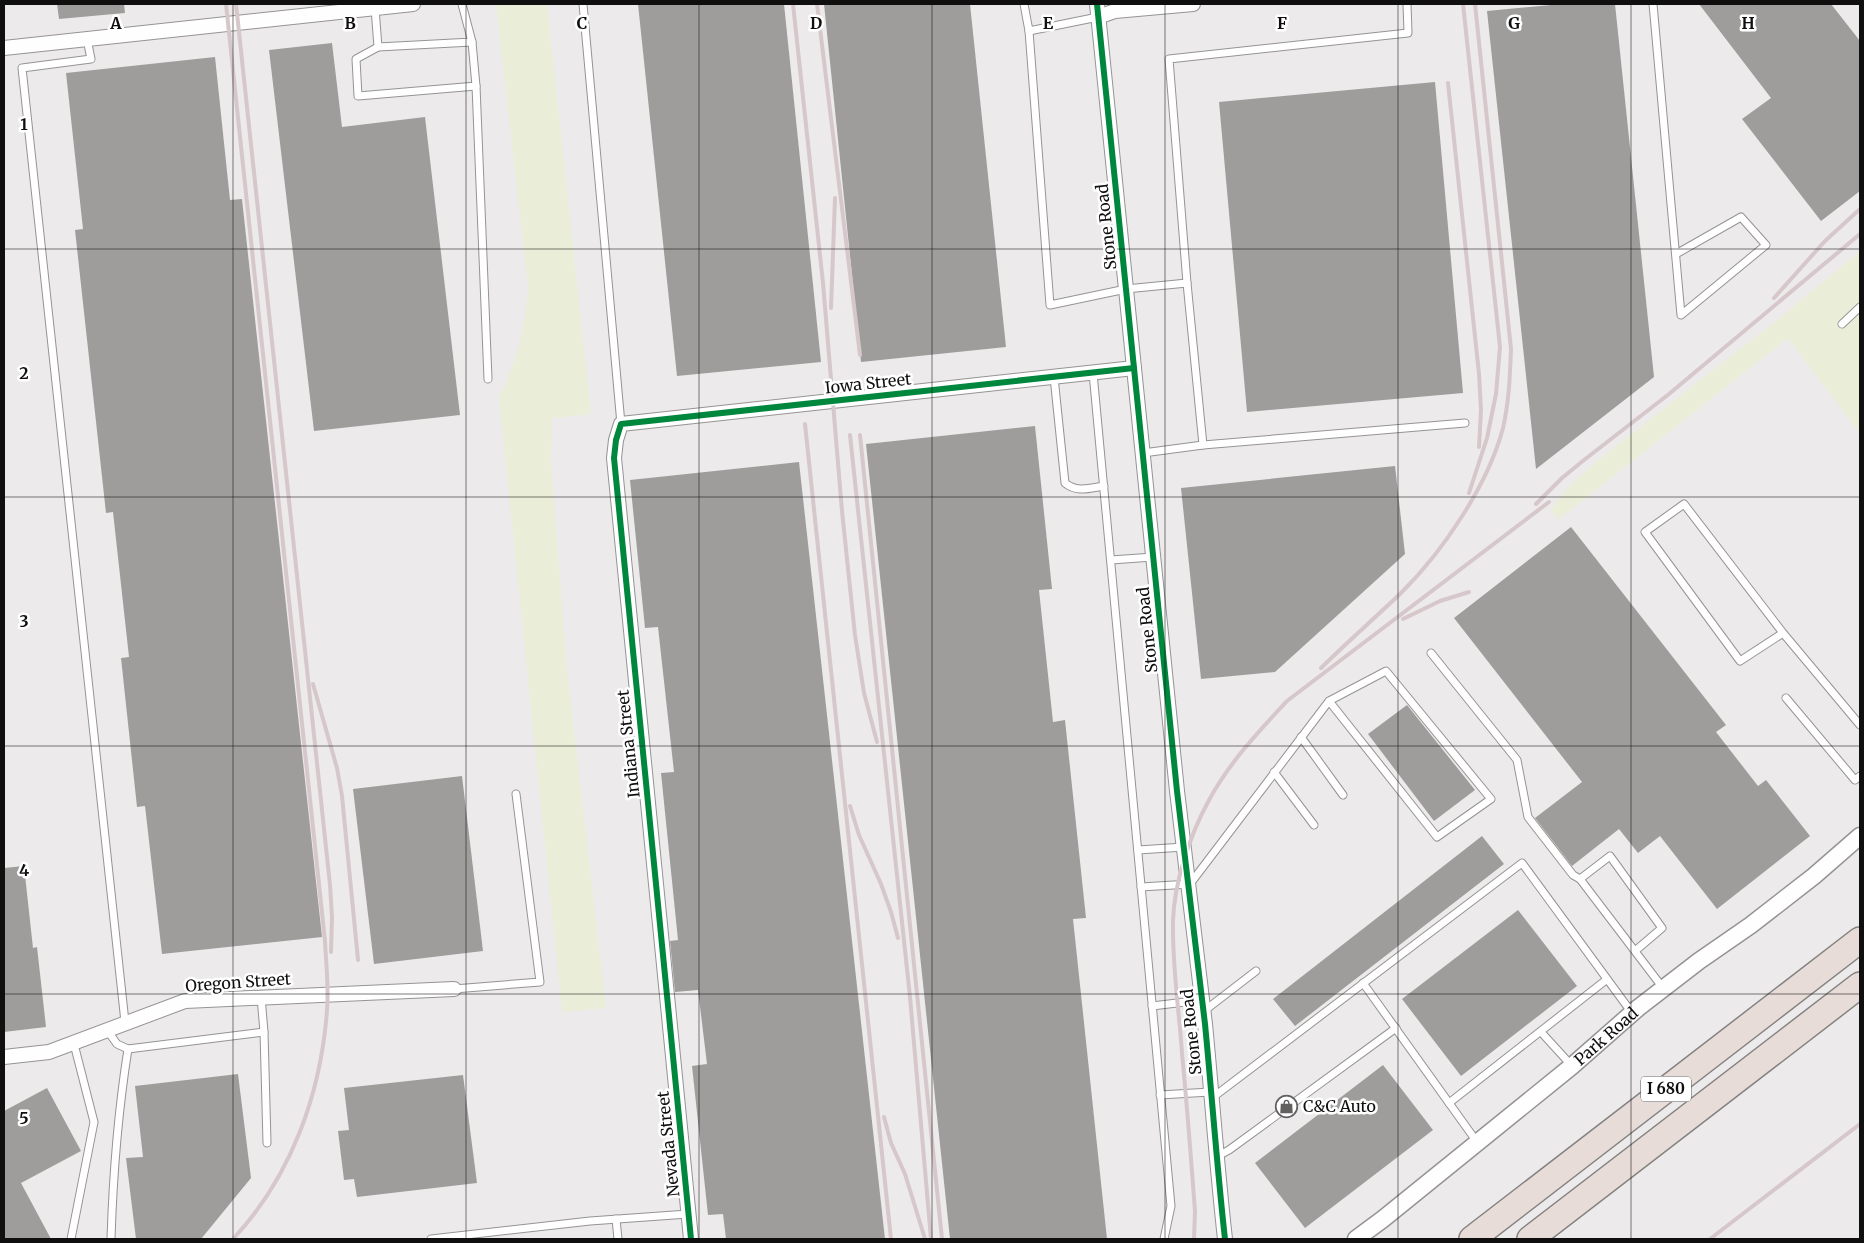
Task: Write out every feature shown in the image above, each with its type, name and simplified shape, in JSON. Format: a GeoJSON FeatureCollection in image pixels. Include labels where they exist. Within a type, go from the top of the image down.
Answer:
{"type":"FeatureCollection","features":[{"type":"Feature","properties":{"kind":"highway","name":"I 680"},"geometry":{"type":"LineString","coordinates":[[1472,1239],[1860,940]]}},
{"type":"Feature","properties":{"kind":"highway","name":"I 680"},"geometry":{"type":"LineString","coordinates":[[1530,1239],[1860,985]]}},
{"type":"Feature","properties":{"kind":"street"},"geometry":{"type":"LineString","coordinates":[[4,48],[413,4]]}},
{"type":"Feature","properties":{"kind":"street"},"geometry":{"type":"LineString","coordinates":[[1097,10],[1115,11],[1193,4]]}},
{"type":"Feature","properties":{"kind":"street","name":"Stone Road"},"geometry":{"type":"LineString","coordinates":[[1097,10],[1153,557],[1184,847],[1190,884],[1225,1239]]}},
{"type":"Feature","properties":{"kind":"street","name":"Iowa Street"},"geometry":{"type":"LineString","coordinates":[[621,424],[1134,368]]}},
{"type":"Feature","properties":{"kind":"street","name":"Indiana Street"},"geometry":{"type":"LineString","coordinates":[[621,424],[616,440],[615,468],[672,1047]]}},
{"type":"Feature","properties":{"kind":"street","name":"Park Road"},"geometry":{"type":"LineString","coordinates":[[1356,1239],[1572,1066],[1632,1013],[1759,919],[1814,876],[1860,836]]}},
{"type":"Feature","properties":{"kind":"street","name":"Oregon Street"},"geometry":{"type":"LineString","coordinates":[[4,1057],[50,1052],[125,1022],[185,1001],[454,988]]}},
{"type":"Feature","properties":{"kind":"street","name":"Nevada Street"},"geometry":{"type":"LineString","coordinates":[[672,1047],[691,1239]]}},
{"type":"Feature","properties":{"kind":"lane"},"geometry":{"type":"LineString","coordinates":[[462,4],[472,42],[476,86],[488,379]]}},
{"type":"Feature","properties":{"kind":"lane"},"geometry":{"type":"LineString","coordinates":[[583,4],[621,424]]}},
{"type":"Feature","properties":{"kind":"lane"},"geometry":{"type":"LineString","coordinates":[[1024,4],[1029,31],[1050,305],[1126,289],[1187,283]]}},
{"type":"Feature","properties":{"kind":"lane"},"geometry":{"type":"LineString","coordinates":[[1203,445],[1187,283],[1169,59],[1408,33],[1407,4]]}},
{"type":"Feature","properties":{"kind":"lane"},"geometry":{"type":"LineString","coordinates":[[1654,4],[1681,315],[1766,245],[1740,217],[1676,254]]}},
{"type":"Feature","properties":{"kind":"lane"},"geometry":{"type":"LineString","coordinates":[[375,8],[378,47]]}},
{"type":"Feature","properties":{"kind":"lane"},"geometry":{"type":"LineString","coordinates":[[1029,31],[1097,10]]}},
{"type":"Feature","properties":{"kind":"lane"},"geometry":{"type":"LineString","coordinates":[[87,39],[91,59],[22,68],[125,1022]]}},
{"type":"Feature","properties":{"kind":"lane"},"geometry":{"type":"LineString","coordinates":[[472,42],[378,47],[356,59],[358,96],[476,86]]}},
{"type":"Feature","properties":{"kind":"lane"},"geometry":{"type":"LineString","coordinates":[[1842,324],[1860,307]]}},
{"type":"Feature","properties":{"kind":"lane"},"geometry":{"type":"LineString","coordinates":[[1093,373],[1171,1206],[1164,1239]]}},
{"type":"Feature","properties":{"kind":"lane"},"geometry":{"type":"LineString","coordinates":[[1054,377],[1065,483],[1077,490],[1104,486]]}},
{"type":"Feature","properties":{"kind":"lane"},"geometry":{"type":"LineString","coordinates":[[1142,453],[1203,445],[1465,423]]}},
{"type":"Feature","properties":{"kind":"lane"},"geometry":{"type":"LineString","coordinates":[[1783,633],[1740,661],[1645,532],[1684,504],[1783,633],[1860,725]]}},
{"type":"Feature","properties":{"kind":"lane"},"geometry":{"type":"LineString","coordinates":[[1111,560],[1153,557]]}},
{"type":"Feature","properties":{"kind":"lane"},"geometry":{"type":"LineString","coordinates":[[1431,653],[1517,760],[1528,817],[1573,875],[1580,879],[1664,988]]}},
{"type":"Feature","properties":{"kind":"lane"},"geometry":{"type":"LineString","coordinates":[[1141,887],[1190,884],[1329,700],[1386,671],[1491,799],[1437,837],[1329,700]]}},
{"type":"Feature","properties":{"kind":"lane"},"geometry":{"type":"LineString","coordinates":[[1786,698],[1855,780],[1860,776]]}},
{"type":"Feature","properties":{"kind":"lane"},"geometry":{"type":"LineString","coordinates":[[1301,737],[1344,795]]}},
{"type":"Feature","properties":{"kind":"lane"},"geometry":{"type":"LineString","coordinates":[[1274,772],[1314,825]]}},
{"type":"Feature","properties":{"kind":"lane"},"geometry":{"type":"LineString","coordinates":[[454,988],[540,982],[516,794]]}},
{"type":"Feature","properties":{"kind":"lane"},"geometry":{"type":"LineString","coordinates":[[1138,850],[1184,847]]}},
{"type":"Feature","properties":{"kind":"lane"},"geometry":{"type":"LineString","coordinates":[[1580,879],[1610,856],[1662,928],[1635,951]]}},
{"type":"Feature","properties":{"kind":"lane"},"geometry":{"type":"LineString","coordinates":[[1160,1095],[1211,1095],[1522,863],[1632,1013]]}},
{"type":"Feature","properties":{"kind":"lane"},"geometry":{"type":"LineString","coordinates":[[1152,1006],[1202,1006],[1256,971]]}},
{"type":"Feature","properties":{"kind":"lane"},"geometry":{"type":"LineString","coordinates":[[1449,1103],[1606,980]]}},
{"type":"Feature","properties":{"kind":"lane"},"geometry":{"type":"LineString","coordinates":[[1363,983],[1477,1142]]}},
{"type":"Feature","properties":{"kind":"lane"},"geometry":{"type":"LineString","coordinates":[[261,997],[264,1032],[267,1143]]}},
{"type":"Feature","properties":{"kind":"lane"},"geometry":{"type":"LineString","coordinates":[[1216,1158],[1396,1028]]}},
{"type":"Feature","properties":{"kind":"lane"},"geometry":{"type":"LineString","coordinates":[[107,1030],[117,1044],[128,1048],[264,1032]]}},
{"type":"Feature","properties":{"kind":"lane"},"geometry":{"type":"LineString","coordinates":[[1541,1032],[1572,1066]]}},
{"type":"Feature","properties":{"kind":"lane"},"geometry":{"type":"LineString","coordinates":[[71,1239],[94,1122],[74,1044]]}},
{"type":"Feature","properties":{"kind":"lane"},"geometry":{"type":"LineString","coordinates":[[111,1239],[120,1097],[128,1048]]}},
{"type":"Feature","properties":{"kind":"lane"},"geometry":{"type":"LineString","coordinates":[[431,1239],[616,1219],[688,1214]]}},
{"type":"Feature","properties":{"kind":"lane"},"geometry":{"type":"LineString","coordinates":[[616,1219],[618,1239]]}},
{"type":"Feature","properties":{"kind":"shaded area"},"geometry":{"type":"Polygon","coordinates":[[[4,4],[1860,4],[1860,1239],[4,1239],[4,4]]]}},
{"type":"Feature","properties":{"kind":"green space"},"geometry":{"type":"Polygon","coordinates":[[[496,4],[547,4],[591,414],[552,418],[551,463],[567,669],[606,1008],[562,1012],[499,397],[520,344],[528,287],[496,4]]]}},
{"type":"Feature","properties":{"kind":"green space"},"geometry":{"type":"Polygon","coordinates":[[[1860,251],[1860,434],[1788,338],[1558,520],[1551,509],[1570,486],[1597,461],[1777,320],[1860,251]]]}},
{"type":"Feature","properties":{"kind":"building"},"geometry":{"type":"Polygon","coordinates":[[[57,4],[124,4],[125,13],[59,19],[57,4]]]}},
{"type":"Feature","properties":{"kind":"building"},"geometry":{"type":"Polygon","coordinates":[[[638,4],[784,4],[821,362],[677,376],[638,4]]]}},
{"type":"Feature","properties":{"kind":"building"},"geometry":{"type":"Polygon","coordinates":[[[824,4],[970,4],[1006,347],[861,362],[824,4]]]}},
{"type":"Feature","properties":{"kind":"building"},"geometry":{"type":"Polygon","coordinates":[[[1562,4],[1615,4],[1654,377],[1536,469],[1487,11],[1562,4]]]}},
{"type":"Feature","properties":{"kind":"building"},"geometry":{"type":"Polygon","coordinates":[[[1699,4],[1831,4],[1860,41],[1860,191],[1821,221],[1742,119],[1771,98],[1699,4]]]}},
{"type":"Feature","properties":{"kind":"building"},"geometry":{"type":"Polygon","coordinates":[[[332,43],[342,127],[425,117],[460,415],[314,431],[269,50],[332,43]]]}},
{"type":"Feature","properties":{"kind":"building"},"geometry":{"type":"Polygon","coordinates":[[[215,57],[230,200],[242,199],[322,937],[162,954],[145,806],[137,807],[121,658],[129,657],[113,512],[106,513],[75,230],[83,229],[66,73],[215,57]]]}},
{"type":"Feature","properties":{"kind":"building"},"geometry":{"type":"Polygon","coordinates":[[[1435,82],[1463,393],[1247,412],[1219,102],[1435,82]]]}},
{"type":"Feature","properties":{"kind":"building"},"geometry":{"type":"Polygon","coordinates":[[[1035,426],[1052,589],[1039,590],[1053,722],[1065,720],[1086,918],[1073,919],[1107,1239],[950,1239],[866,444],[1035,426]]]}},
{"type":"Feature","properties":{"kind":"building"},"geometry":{"type":"Polygon","coordinates":[[[799,462],[885,1239],[726,1239],[723,1214],[708,1215],[692,1066],[707,1064],[698,990],[675,992],[670,941],[678,940],[661,773],[674,772],[658,627],[645,628],[630,480],[799,462]]]}},
{"type":"Feature","properties":{"kind":"building"},"geometry":{"type":"Polygon","coordinates":[[[1395,466],[1405,554],[1275,672],[1201,679],[1181,488],[1395,466]]]}},
{"type":"Feature","properties":{"kind":"building"},"geometry":{"type":"Polygon","coordinates":[[[1571,527],[1726,725],[1716,732],[1758,786],[1766,780],[1810,836],[1717,909],[1660,836],[1638,853],[1619,829],[1572,866],[1535,818],[1582,782],[1454,618],[1571,527]]]}},
{"type":"Feature","properties":{"kind":"building"},"geometry":{"type":"Polygon","coordinates":[[[1407,705],[1475,790],[1434,821],[1368,734],[1407,705]]]}},
{"type":"Feature","properties":{"kind":"building"},"geometry":{"type":"Polygon","coordinates":[[[462,776],[483,951],[374,964],[353,789],[462,776]]]}},
{"type":"Feature","properties":{"kind":"building"},"geometry":{"type":"Polygon","coordinates":[[[1482,836],[1504,864],[1295,1026],[1273,999],[1482,836]]]}},
{"type":"Feature","properties":{"kind":"building"},"geometry":{"type":"Polygon","coordinates":[[[24,866],[33,948],[37,947],[46,1027],[4,1032],[4,868],[24,866]]]}},
{"type":"Feature","properties":{"kind":"building"},"geometry":{"type":"Polygon","coordinates":[[[1518,910],[1577,986],[1461,1076],[1402,999],[1518,910]]]}},
{"type":"Feature","properties":{"kind":"building"},"geometry":{"type":"Polygon","coordinates":[[[1383,1065],[1433,1130],[1305,1228],[1255,1163],[1383,1065]]]}},
{"type":"Feature","properties":{"kind":"building"},"geometry":{"type":"Polygon","coordinates":[[[238,1074],[251,1178],[201,1239],[136,1239],[126,1158],[143,1157],[135,1086],[238,1074]]]}},
{"type":"Feature","properties":{"kind":"building"},"geometry":{"type":"Polygon","coordinates":[[[463,1075],[477,1183],[357,1197],[354,1179],[344,1180],[338,1131],[349,1130],[344,1088],[463,1075]]]}},
{"type":"Feature","properties":{"kind":"building"},"geometry":{"type":"Polygon","coordinates":[[[47,1088],[81,1151],[21,1183],[51,1239],[4,1239],[4,1111],[47,1088]]]}},
{"type":"Feature","properties":{"kind":"railway"},"geometry":{"type":"LineString","coordinates":[[226,4],[325,941],[328,993],[324,1041],[318,1072],[300,1133],[271,1189],[233,1239]]}},
{"type":"Feature","properties":{"kind":"railway"},"geometry":{"type":"LineString","coordinates":[[236,4],[330,885],[332,917],[331,952]]}},
{"type":"Feature","properties":{"kind":"railway"},"geometry":{"type":"LineString","coordinates":[[793,4],[823,283],[842,511],[855,635],[864,693],[877,742]]}},
{"type":"Feature","properties":{"kind":"railway"},"geometry":{"type":"LineString","coordinates":[[817,4],[860,355]]}},
{"type":"Feature","properties":{"kind":"railway"},"geometry":{"type":"LineString","coordinates":[[1463,4],[1500,347],[1496,394],[1487,438],[1469,493]]}},
{"type":"Feature","properties":{"kind":"railway"},"geometry":{"type":"LineString","coordinates":[[1321,668],[1402,592],[1433,557],[1462,516],[1487,472],[1503,428],[1508,399],[1511,349],[1475,4]]}},
{"type":"Feature","properties":{"kind":"railway"},"geometry":{"type":"LineString","coordinates":[[1448,83],[1479,374],[1481,410],[1479,447]]}},
{"type":"Feature","properties":{"kind":"railway"},"geometry":{"type":"LineString","coordinates":[[831,308],[835,198]]}},
{"type":"Feature","properties":{"kind":"railway"},"geometry":{"type":"LineString","coordinates":[[1774,298],[1825,241],[1860,209]]}},
{"type":"Feature","properties":{"kind":"railway"},"geometry":{"type":"LineString","coordinates":[[1536,504],[1562,478],[1669,394],[1860,234]]}},
{"type":"Feature","properties":{"kind":"railway"},"geometry":{"type":"LineString","coordinates":[[805,424],[891,1239]]}},
{"type":"Feature","properties":{"kind":"railway"},"geometry":{"type":"LineString","coordinates":[[850,435],[910,997],[931,1239]]}},
{"type":"Feature","properties":{"kind":"railway"},"geometry":{"type":"LineString","coordinates":[[860,435],[942,1239]]}},
{"type":"Feature","properties":{"kind":"railway"},"geometry":{"type":"LineString","coordinates":[[1194,1239],[1195,1211],[1175,970],[1173,921],[1176,891],[1180,875],[1189,844],[1201,815],[1216,788],[1234,762],[1287,701],[1549,502]]}},
{"type":"Feature","properties":{"kind":"railway"},"geometry":{"type":"LineString","coordinates":[[1403,619],[1440,601],[1469,592]]}},
{"type":"Feature","properties":{"kind":"railway"},"geometry":{"type":"LineString","coordinates":[[313,684],[337,768],[342,796],[358,960]]}},
{"type":"Feature","properties":{"kind":"railway"},"geometry":{"type":"LineString","coordinates":[[850,806],[859,835],[881,884],[898,938]]}},
{"type":"Feature","properties":{"kind":"railway"},"geometry":{"type":"LineString","coordinates":[[884,1117],[891,1143],[905,1174],[925,1239]]}},
{"type":"Feature","properties":{"kind":"railway"},"geometry":{"type":"LineString","coordinates":[[1710,1239],[1860,1124]]}},
{"type":"Feature","properties":{"kind":"cycle path"},"geometry":{"type":"LineString","coordinates":[[1097,4],[1177,791],[1205,1024],[1225,1239]]}},
{"type":"Feature","properties":{"kind":"cycle path"},"geometry":{"type":"LineString","coordinates":[[691,1239],[614,458],[616,440],[621,424],[1134,368]]}},
{"type":"Feature","properties":{"kind":"place","name":"C&C Auto"},"geometry":{"type":"Point","coordinates":[1287,1106]}}]}
